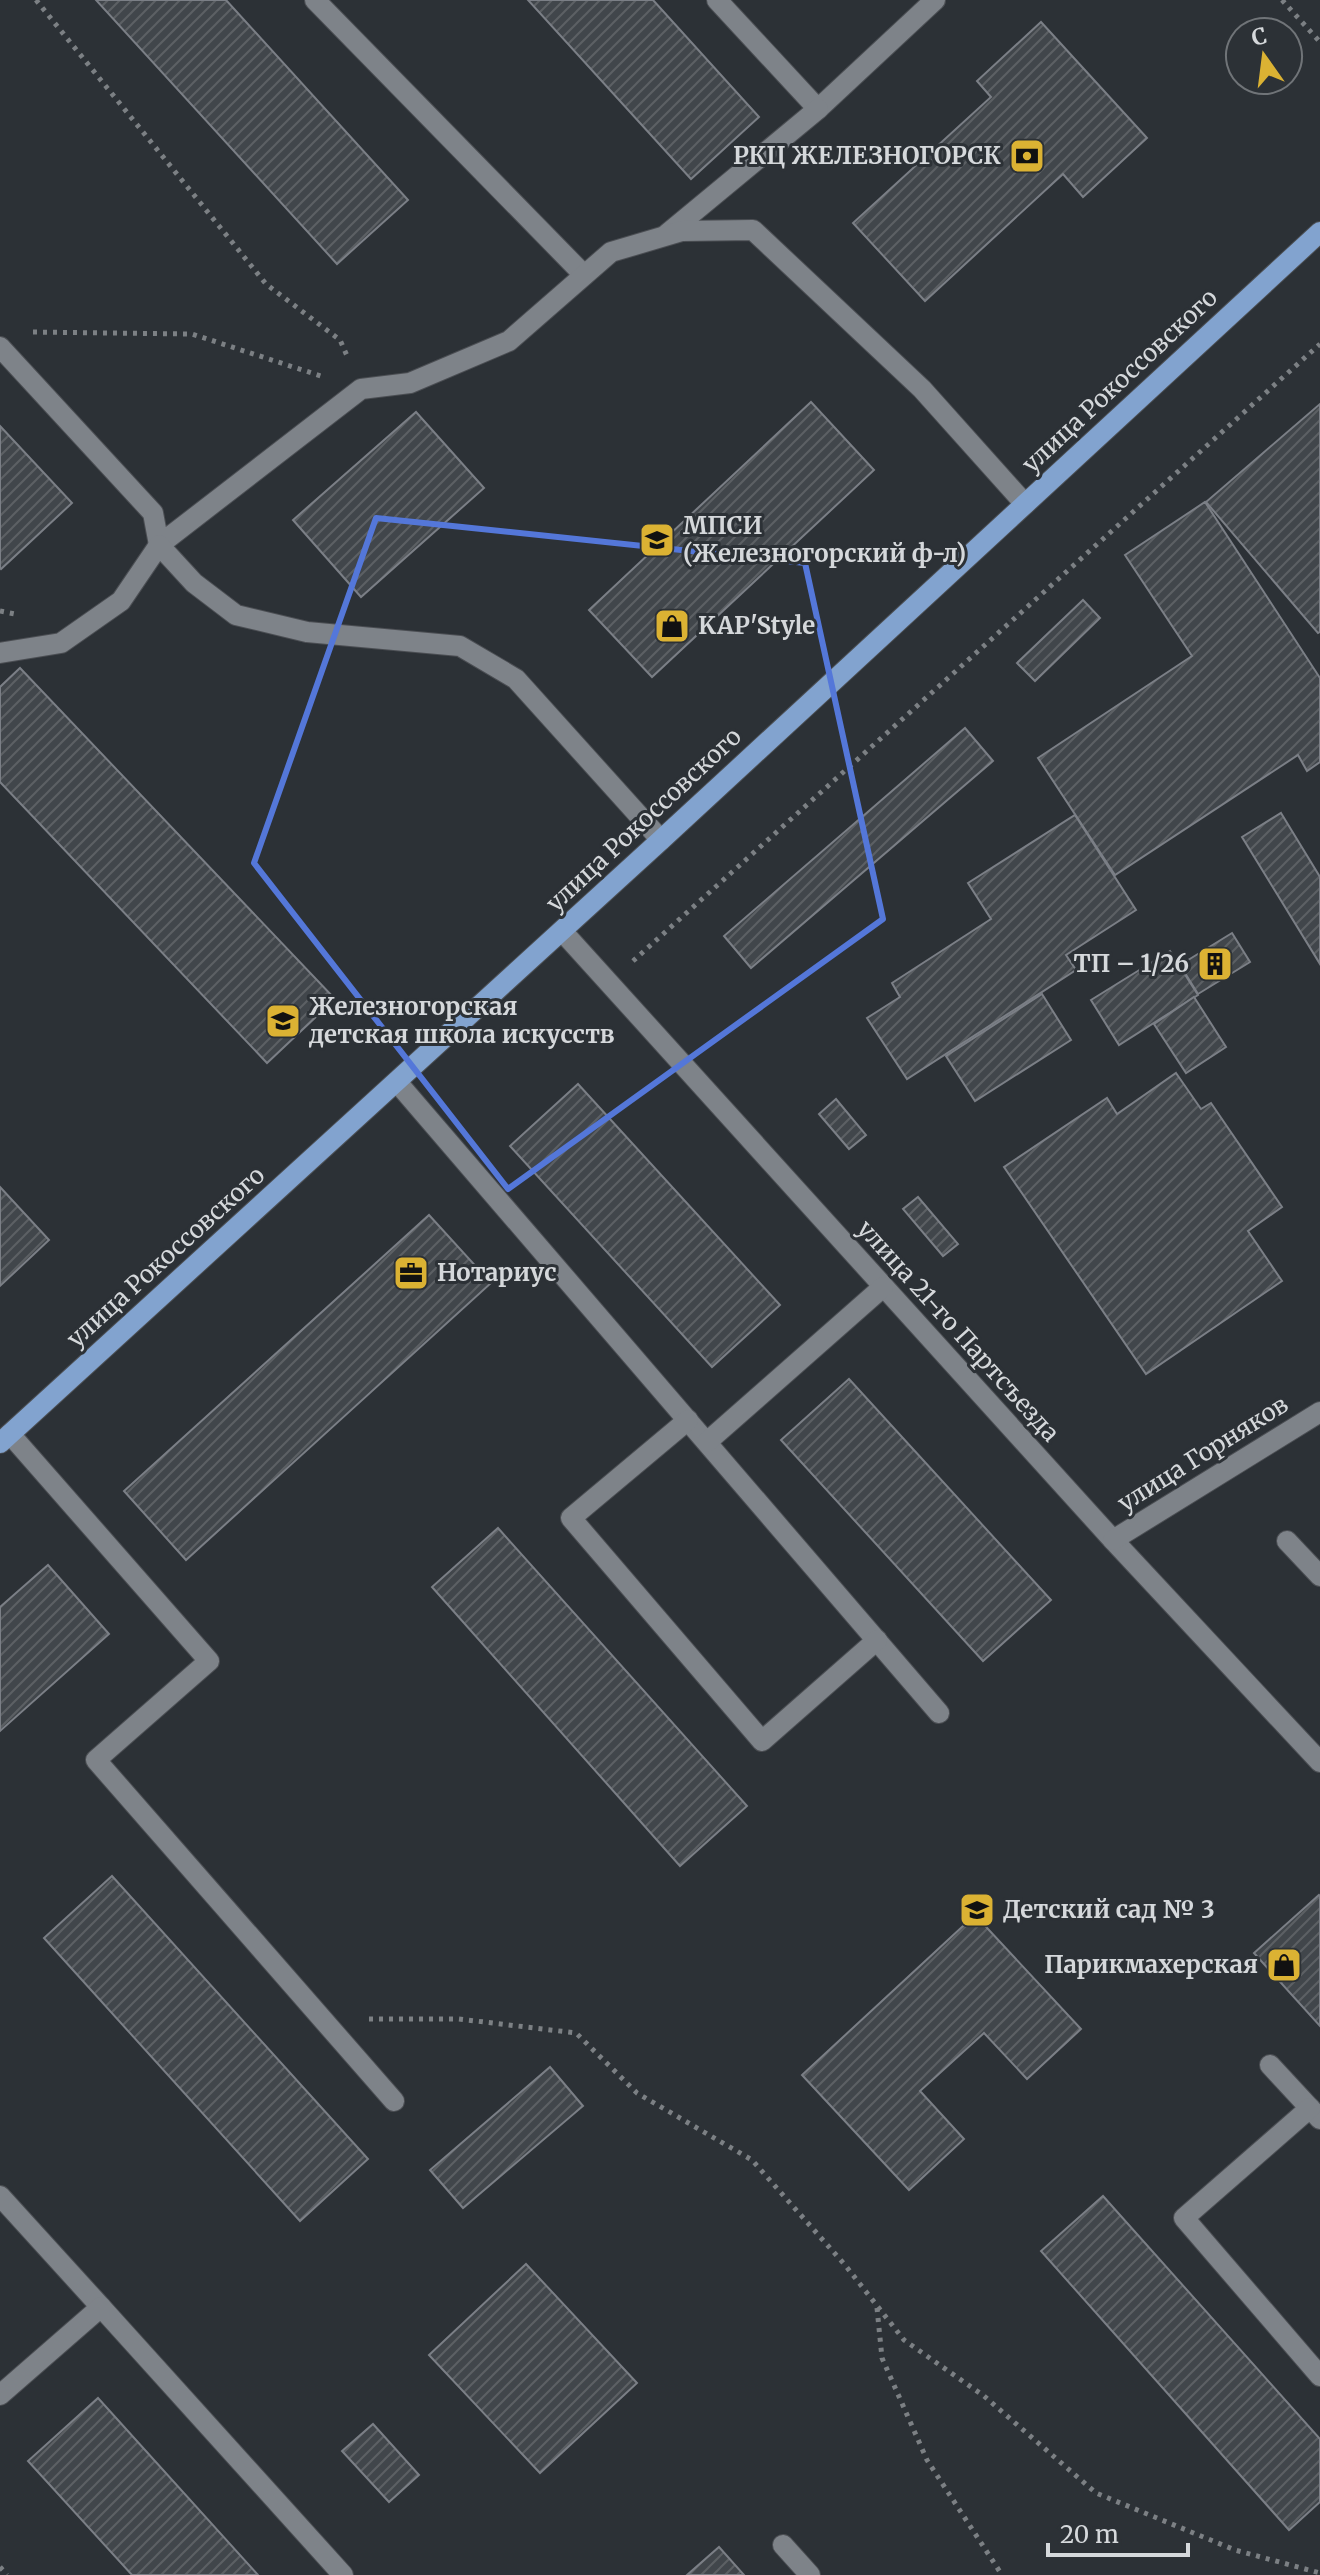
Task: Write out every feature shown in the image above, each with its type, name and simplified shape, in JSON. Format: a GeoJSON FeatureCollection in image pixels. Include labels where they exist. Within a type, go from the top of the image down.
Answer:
{"type":"FeatureCollection","features":[{"type":"Feature","properties":{"kind":"main road","name":"улица Рокоссовского"},"geometry":{"type":"LineString","coordinates":[[5,1438],[562,931],[1320,232]]}},
{"type":"Feature","properties":{"kind":"street"},"geometry":{"type":"LineString","coordinates":[[315,0],[584,275]]}},
{"type":"Feature","properties":{"kind":"street"},"geometry":{"type":"LineString","coordinates":[[717,0],[818,109]]}},
{"type":"Feature","properties":{"kind":"street"},"geometry":{"type":"LineString","coordinates":[[663,237],[818,109],[935,0]]}},
{"type":"Feature","properties":{"kind":"street"},"geometry":{"type":"LineString","coordinates":[[0,653],[61,643],[121,601],[159,545],[361,389],[410,383],[509,341],[611,252],[682,231],[753,230],[922,389],[1025,504]]}},
{"type":"Feature","properties":{"kind":"street"},"geometry":{"type":"LineString","coordinates":[[0,347],[153,513],[159,545],[194,583],[236,615],[307,632],[460,646],[516,679],[661,840]]}},
{"type":"Feature","properties":{"kind":"street","name":"улица 21-го Партсъезда"},"geometry":{"type":"LineString","coordinates":[[562,931],[1113,1540],[1320,1762]]}},
{"type":"Feature","properties":{"kind":"street"},"geometry":{"type":"LineString","coordinates":[[397,1082],[939,1713]]}},
{"type":"Feature","properties":{"kind":"street"},"geometry":{"type":"LineString","coordinates":[[707,1442],[883,1287]]}},
{"type":"Feature","properties":{"kind":"street","name":"улица Горняков"},"geometry":{"type":"LineString","coordinates":[[1113,1540],[1320,1412]]}},
{"type":"Feature","properties":{"kind":"street"},"geometry":{"type":"LineString","coordinates":[[688,1420],[571,1518],[752,1730],[762,1741],[877,1640]]}},
{"type":"Feature","properties":{"kind":"street"},"geometry":{"type":"LineString","coordinates":[[5,1438],[209,1661],[96,1760],[394,2101]]}},
{"type":"Feature","properties":{"kind":"street"},"geometry":{"type":"LineString","coordinates":[[1287,1541],[1320,1576]]}},
{"type":"Feature","properties":{"kind":"street"},"geometry":{"type":"LineString","coordinates":[[1270,2065],[1315,2114],[1184,2218],[1320,2376]]}},
{"type":"Feature","properties":{"kind":"street"},"geometry":{"type":"LineString","coordinates":[[0,2196],[343,2575]]}},
{"type":"Feature","properties":{"kind":"street"},"geometry":{"type":"LineString","coordinates":[[0,2395],[101,2307]]}},
{"type":"Feature","properties":{"kind":"street"},"geometry":{"type":"LineString","coordinates":[[783,2545],[810,2575]]}},
{"type":"Feature","properties":{"kind":"path"},"geometry":{"type":"LineString","coordinates":[[36,0],[266,284],[340,340],[361,389]]}},
{"type":"Feature","properties":{"kind":"path"},"geometry":{"type":"LineString","coordinates":[[1282,0],[1320,42]]}},
{"type":"Feature","properties":{"kind":"path"},"geometry":{"type":"LineString","coordinates":[[30,332],[192,334],[361,389]]}},
{"type":"Feature","properties":{"kind":"path"},"geometry":{"type":"LineString","coordinates":[[609,983],[1320,344]]}},
{"type":"Feature","properties":{"kind":"path"},"geometry":{"type":"LineString","coordinates":[[322,2018],[459,2019],[576,2033],[637,2093],[752,2160],[845,2265],[904,2340],[984,2396],[1096,2493],[1235,2550],[1320,2573]]}},
{"type":"Feature","properties":{"kind":"path"},"geometry":{"type":"LineString","coordinates":[[877,2305],[882,2358],[927,2460],[1002,2575]]}},
{"type":"Feature","properties":{"kind":"path"},"geometry":{"type":"LineString","coordinates":[[0,2567],[7,2575]]}},
{"type":"Feature","properties":{"kind":"highlighted area"},"geometry":{"type":"Polygon","coordinates":[[[376,518],[805,563],[883,919],[508,1189],[254,863],[376,518]]]}},
{"type":"Feature","properties":{"kind":"building"},"geometry":{"type":"Polygon","coordinates":[[[96,0],[226,0],[408,200],[337,264],[96,0]]]}},
{"type":"Feature","properties":{"kind":"building"},"geometry":{"type":"Polygon","coordinates":[[[528,0],[653,0],[759,117],[691,179],[528,0]]]}},
{"type":"Feature","properties":{"kind":"building","name":"РКЦ ЖЕЛЕЗНОГОРСК"},"geometry":{"type":"Polygon","coordinates":[[[1041,22],[1147,138],[1083,197],[1063,174],[925,301],[853,223],[991,97],[977,81],[1041,22]]]}},
{"type":"Feature","properties":{"kind":"building"},"geometry":{"type":"Polygon","coordinates":[[[811,402],[874,470],[652,677],[589,610],[811,402]]]}},
{"type":"Feature","properties":{"kind":"building"},"geometry":{"type":"Polygon","coordinates":[[[1320,404],[1320,632],[1318,633],[1206,502],[1320,404]]]}},
{"type":"Feature","properties":{"kind":"building"},"geometry":{"type":"Polygon","coordinates":[[[416,412],[484,488],[361,597],[293,520],[416,412]]]}},
{"type":"Feature","properties":{"kind":"building"},"geometry":{"type":"Polygon","coordinates":[[[0,426],[72,503],[1,569],[0,568],[0,426]]]}},
{"type":"Feature","properties":{"kind":"building"},"geometry":{"type":"Polygon","coordinates":[[[1205,502],[1320,678],[1320,762],[1307,771],[1298,755],[1115,875],[1038,758],[1192,656],[1125,555],[1205,502]]]}},
{"type":"Feature","properties":{"kind":"building"},"geometry":{"type":"Polygon","coordinates":[[[1083,600],[1100,618],[1035,681],[1017,663],[1083,600]]]}},
{"type":"Feature","properties":{"kind":"building"},"geometry":{"type":"Polygon","coordinates":[[[20,668],[335,999],[267,1063],[0,782],[0,687],[20,668]]]}},
{"type":"Feature","properties":{"kind":"building"},"geometry":{"type":"Polygon","coordinates":[[[965,728],[993,761],[751,968],[724,936],[965,728]]]}},
{"type":"Feature","properties":{"kind":"building"},"geometry":{"type":"Polygon","coordinates":[[[1281,813],[1320,877],[1320,964],[1242,837],[1281,813]]]}},
{"type":"Feature","properties":{"kind":"building"},"geometry":{"type":"Polygon","coordinates":[[[1075,815],[1136,910],[1066,955],[1076,970],[907,1079],[867,1018],[900,997],[892,983],[991,919],[968,883],[1075,815]]]}},
{"type":"Feature","properties":{"kind":"building","name":"ТП – 1/26"},"geometry":{"type":"Polygon","coordinates":[[[1232,933],[1250,962],[1198,994],[1180,965],[1232,933]]]}},
{"type":"Feature","properties":{"kind":"building"},"geometry":{"type":"Polygon","coordinates":[[[1170,951],[1198,995],[1119,1045],[1091,1000],[1170,951]]]}},
{"type":"Feature","properties":{"kind":"building"},"geometry":{"type":"Polygon","coordinates":[[[1042,994],[1071,1040],[975,1101],[946,1056],[1042,994]]]}},
{"type":"Feature","properties":{"kind":"building"},"geometry":{"type":"Polygon","coordinates":[[[1194,997],[1226,1047],[1186,1073],[1154,1024],[1194,997]]]}},
{"type":"Feature","properties":{"kind":"building"},"geometry":{"type":"Polygon","coordinates":[[[1176,1073],[1201,1109],[1211,1103],[1282,1207],[1248,1231],[1282,1281],[1146,1374],[1004,1167],[1107,1098],[1117,1114],[1176,1073]]]}},
{"type":"Feature","properties":{"kind":"building"},"geometry":{"type":"Polygon","coordinates":[[[578,1084],[780,1305],[712,1367],[510,1146],[578,1084]]]}},
{"type":"Feature","properties":{"kind":"building"},"geometry":{"type":"Polygon","coordinates":[[[836,1099],[866,1135],[849,1149],[819,1114],[836,1099]]]}},
{"type":"Feature","properties":{"kind":"building"},"geometry":{"type":"Polygon","coordinates":[[[0,1187],[49,1240],[0,1286],[0,1187]]]}},
{"type":"Feature","properties":{"kind":"building"},"geometry":{"type":"Polygon","coordinates":[[[918,1197],[958,1244],[943,1256],[903,1209],[918,1197]]]}},
{"type":"Feature","properties":{"kind":"building"},"geometry":{"type":"Polygon","coordinates":[[[429,1215],[491,1283],[186,1560],[124,1491],[429,1215]]]}},
{"type":"Feature","properties":{"kind":"building"},"geometry":{"type":"Polygon","coordinates":[[[849,1379],[1051,1600],[983,1661],[781,1440],[849,1379]]]}},
{"type":"Feature","properties":{"kind":"building"},"geometry":{"type":"Polygon","coordinates":[[[498,1528],[747,1806],[680,1866],[432,1587],[498,1528]]]}},
{"type":"Feature","properties":{"kind":"building"},"geometry":{"type":"Polygon","coordinates":[[[48,1565],[109,1634],[0,1731],[0,1607],[48,1565]]]}},
{"type":"Feature","properties":{"kind":"building"},"geometry":{"type":"Polygon","coordinates":[[[112,1876],[368,2159],[300,2221],[44,1938],[112,1876]]]}},
{"type":"Feature","properties":{"kind":"building"},"geometry":{"type":"Polygon","coordinates":[[[1320,1896],[1320,2026],[1254,1953],[1320,1896]]]}},
{"type":"Feature","properties":{"kind":"building"},"geometry":{"type":"Polygon","coordinates":[[[975,1915],[1081,2029],[1027,2079],[984,2033],[920,2091],[964,2139],[909,2190],[802,2075],[975,1915]]]}},
{"type":"Feature","properties":{"kind":"building"},"geometry":{"type":"Polygon","coordinates":[[[550,2067],[583,2106],[463,2208],[430,2170],[550,2067]]]}},
{"type":"Feature","properties":{"kind":"building"},"geometry":{"type":"Polygon","coordinates":[[[1103,2196],[1320,2439],[1320,2502],[1289,2530],[1041,2251],[1103,2196]]]}},
{"type":"Feature","properties":{"kind":"building"},"geometry":{"type":"Polygon","coordinates":[[[526,2264],[637,2383],[540,2473],[429,2355],[526,2264]]]}},
{"type":"Feature","properties":{"kind":"building"},"geometry":{"type":"Polygon","coordinates":[[[98,2398],[258,2575],[132,2575],[28,2461],[98,2398]]]}},
{"type":"Feature","properties":{"kind":"building"},"geometry":{"type":"Polygon","coordinates":[[[373,2424],[419,2475],[389,2502],[342,2451],[373,2424]]]}},
{"type":"Feature","properties":{"kind":"building"},"geometry":{"type":"Polygon","coordinates":[[[719,2547],[744,2575],[687,2575],[719,2547]]]}},
{"type":"Feature","properties":{"kind":"place","name":"РКЦ ЖЕЛЕЗНОГОРСК"},"geometry":{"type":"Point","coordinates":[1027,156]}},
{"type":"Feature","properties":{"kind":"place","name":"МПСИ (Железногорский ф-л)"},"geometry":{"type":"Point","coordinates":[657,540]}},
{"type":"Feature","properties":{"kind":"place","name":"KAP'Style"},"geometry":{"type":"Point","coordinates":[672,626]}},
{"type":"Feature","properties":{"kind":"place","name":"ТП – 1/26"},"geometry":{"type":"Point","coordinates":[1215,964]}},
{"type":"Feature","properties":{"kind":"place","name":"Железногорская детская школа искусств"},"geometry":{"type":"Point","coordinates":[283,1021]}},
{"type":"Feature","properties":{"kind":"place","name":"Нотариус"},"geometry":{"type":"Point","coordinates":[411,1273]}},
{"type":"Feature","properties":{"kind":"place","name":"Детский сад № 3"},"geometry":{"type":"Point","coordinates":[977,1910]}},
{"type":"Feature","properties":{"kind":"place","name":"Парикмахерская"},"geometry":{"type":"Point","coordinates":[1284,1965]}}]}
